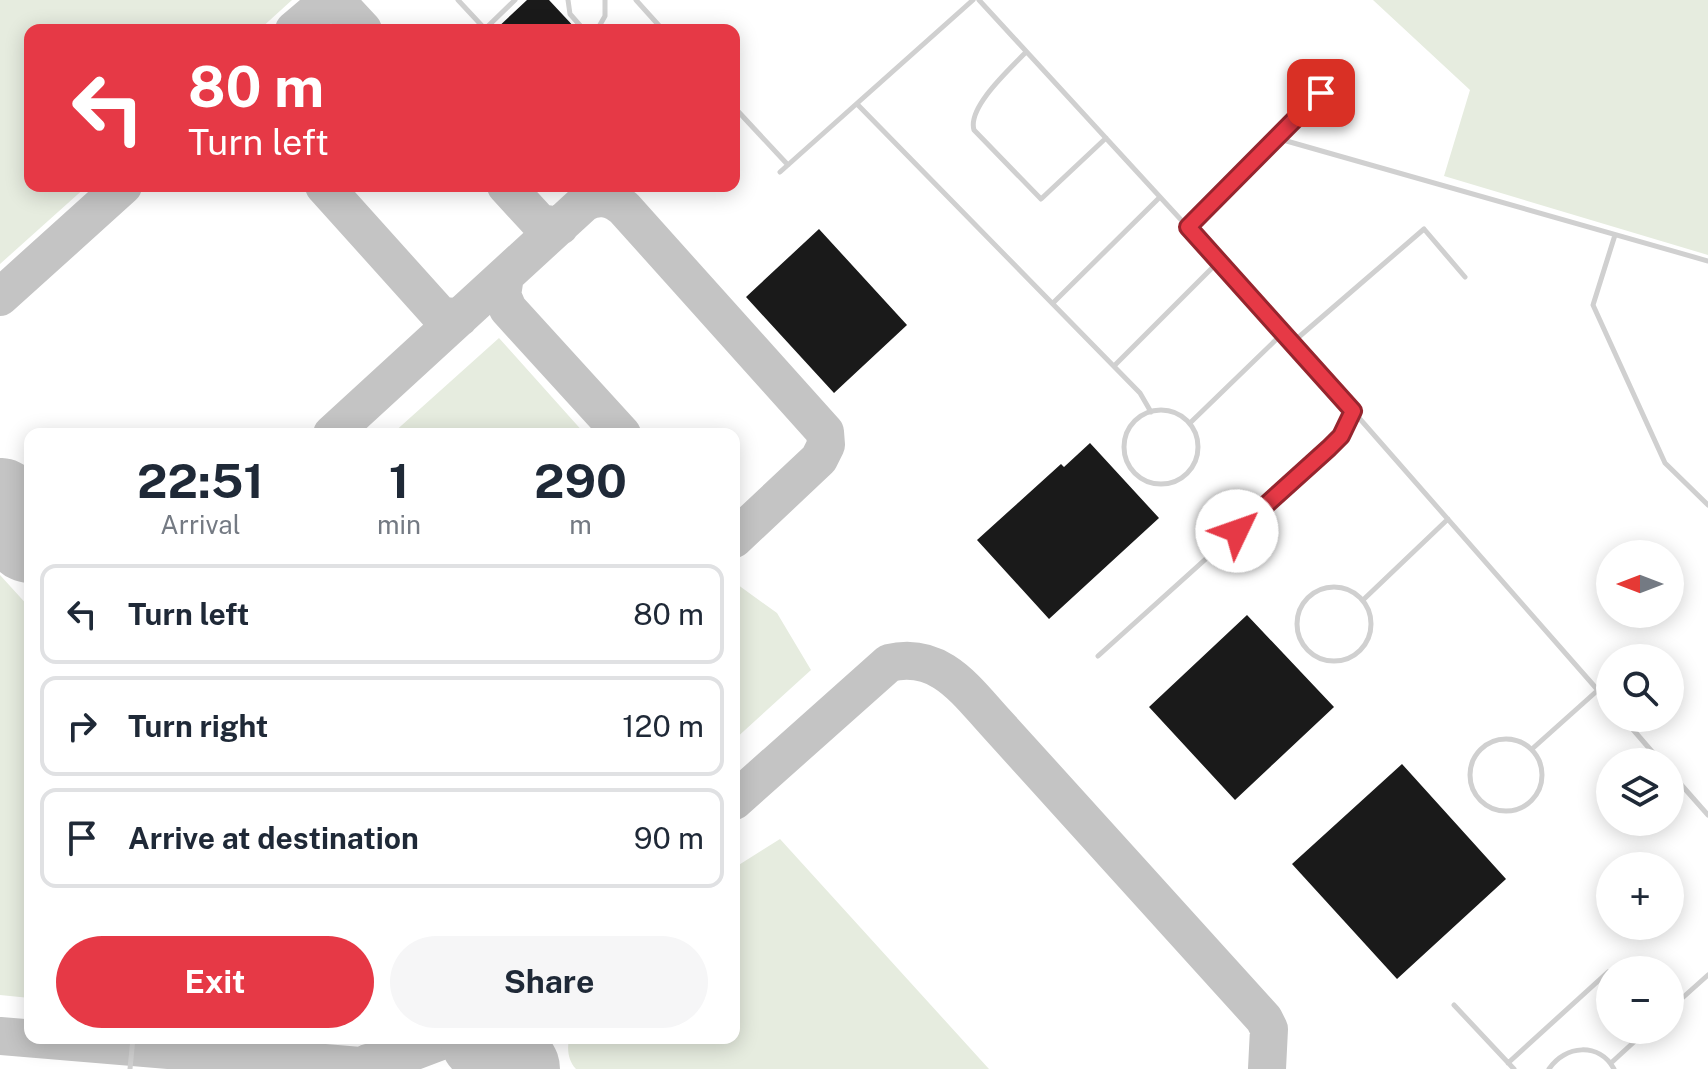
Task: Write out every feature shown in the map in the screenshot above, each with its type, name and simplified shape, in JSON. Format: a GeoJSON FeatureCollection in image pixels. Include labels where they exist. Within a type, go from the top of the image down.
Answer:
{"type":"FeatureCollection","features":[{"type":"Feature","properties":{"kind":"lane"},"geometry":{"type":"LineString","coordinates":[[458,0],[480,24]]}},
{"type":"Feature","properties":{"kind":"lane"},"geometry":{"type":"LineString","coordinates":[[490,24],[515,0]]}},
{"type":"Feature","properties":{"kind":"lane"},"geometry":{"type":"LineString","coordinates":[[568,0],[570,14],[579,24]]}},
{"type":"Feature","properties":{"kind":"lane"},"geometry":{"type":"LineString","coordinates":[[600,24],[605,16],[605,0]]}},
{"type":"Feature","properties":{"kind":"lane"},"geometry":{"type":"LineString","coordinates":[[636,0],[658,24]]}},
{"type":"Feature","properties":{"kind":"lane"},"geometry":{"type":"LineString","coordinates":[[780,172],[973,0]]}},
{"type":"Feature","properties":{"kind":"lane"},"geometry":{"type":"LineString","coordinates":[[979,0],[1293,342],[1596,688]]}},
{"type":"Feature","properties":{"kind":"lane"},"geometry":{"type":"LineString","coordinates":[[1026,52],[984,99],[974,117],[974,130],[1041,199],[1106,138]]}},
{"type":"Feature","properties":{"kind":"lane"},"geometry":{"type":"LineString","coordinates":[[1188,227],[1321,93]]}},
{"type":"Feature","properties":{"kind":"lane"},"geometry":{"type":"LineString","coordinates":[[857,104],[1140,393],[1151,412]]}},
{"type":"Feature","properties":{"kind":"lane"},"geometry":{"type":"LineString","coordinates":[[740,113],[788,165]]}},
{"type":"Feature","properties":{"kind":"lane"},"geometry":{"type":"LineString","coordinates":[[1276,138],[1708,261]]}},
{"type":"Feature","properties":{"kind":"lane"},"geometry":{"type":"LineString","coordinates":[[1053,303],[1160,197]]}},
{"type":"Feature","properties":{"kind":"lane"},"geometry":{"type":"LineString","coordinates":[[1293,342],[1424,229],[1465,277]]}},
{"type":"Feature","properties":{"kind":"lane"},"geometry":{"type":"LineString","coordinates":[[1615,234],[1593,305],[1665,463],[1708,505]]}},
{"type":"Feature","properties":{"kind":"lane"},"geometry":{"type":"LineString","coordinates":[[1114,366],[1219,261]]}},
{"type":"Feature","properties":{"kind":"lane"},"geometry":{"type":"LineString","coordinates":[[1190,423],[1284,332]]}},
{"type":"Feature","properties":{"kind":"lane"},"geometry":{"type":"LineString","coordinates":[[1168,410],[1190,423],[1199,446],[1192,469],[1173,483],[1149,483],[1130,469],[1123,445],[1133,422],[1151,412],[1168,410]]}},
{"type":"Feature","properties":{"kind":"lane"},"geometry":{"type":"LineString","coordinates":[[1098,656],[1329,448],[1341,436],[1353,411]]}},
{"type":"Feature","properties":{"kind":"lane"},"geometry":{"type":"LineString","coordinates":[[1363,600],[1448,519]]}},
{"type":"Feature","properties":{"kind":"lane"},"geometry":{"type":"LineString","coordinates":[[1342,587],[1363,600],[1369,610],[1370,634],[1357,654],[1346,659],[1322,660],[1303,645],[1296,621],[1306,598],[1317,590],[1342,587]]}},
{"type":"Feature","properties":{"kind":"lane"},"geometry":{"type":"LineString","coordinates":[[1532,749],[1596,692]]}},
{"type":"Feature","properties":{"kind":"lane"},"geometry":{"type":"LineString","coordinates":[[1635,732],[1649,748]]}},
{"type":"Feature","properties":{"kind":"lane"},"geometry":{"type":"LineString","coordinates":[[1510,739],[1532,749],[1538,759],[1542,782],[1530,802],[1521,808],[1498,810],[1478,798],[1472,787],[1472,763],[1487,745],[1510,739]]}},
{"type":"Feature","properties":{"kind":"lane"},"geometry":{"type":"LineString","coordinates":[[1684,788],[1708,815]]}},
{"type":"Feature","properties":{"kind":"lane"},"geometry":{"type":"LineString","coordinates":[[1684,996],[1708,975]]}},
{"type":"Feature","properties":{"kind":"lane"},"geometry":{"type":"LineString","coordinates":[[1508,1063],[1596,983]]}},
{"type":"Feature","properties":{"kind":"lane"},"geometry":{"type":"LineString","coordinates":[[1454,1005],[1514,1069]]}},
{"type":"Feature","properties":{"kind":"lane"},"geometry":{"type":"LineString","coordinates":[[130,1069],[132,1044]]}},
{"type":"Feature","properties":{"kind":"lane"},"geometry":{"type":"LineString","coordinates":[[1549,1069],[1564,1054],[1576,1050],[1601,1055],[1612,1066],[1633,1044]]}},
{"type":"Feature","properties":{"kind":"shaded area"},"geometry":{"type":"Polygon","coordinates":[[[0,0],[292,0],[266,24],[24,24],[24,192],[80,192],[0,264],[0,0]]]}},
{"type":"Feature","properties":{"kind":"shaded area"},"geometry":{"type":"Polygon","coordinates":[[[1373,0],[1708,0],[1708,255],[1444,176],[1470,90],[1373,0]]]}},
{"type":"Feature","properties":{"kind":"shaded area"},"geometry":{"type":"Polygon","coordinates":[[[499,338],[580,428],[399,428],[499,338]]]}},
{"type":"Feature","properties":{"kind":"shaded area"},"geometry":{"type":"Polygon","coordinates":[[[0,575],[24,601],[24,997],[0,995],[0,575]]]}},
{"type":"Feature","properties":{"kind":"shaded area"},"geometry":{"type":"Polygon","coordinates":[[[740,586],[777,613],[811,670],[740,735],[740,586]]]}},
{"type":"Feature","properties":{"kind":"shaded area"},"geometry":{"type":"Polygon","coordinates":[[[780,839],[989,1069],[576,1069],[571,1062],[568,1044],[740,1044],[740,864],[780,839]]]}},
{"type":"Feature","properties":{"kind":"building"},"geometry":{"type":"Polygon","coordinates":[[[527,0],[549,0],[571,24],[501,24],[527,0]]]}},
{"type":"Feature","properties":{"kind":"building"},"geometry":{"type":"Polygon","coordinates":[[[819,229],[907,325],[834,393],[746,297],[819,229]]]}},
{"type":"Feature","properties":{"kind":"building"},"geometry":{"type":"Polygon","coordinates":[[[1090,443],[1159,518],[1049,619],[977,540],[1061,464],[1064,467],[1090,443]]]}},
{"type":"Feature","properties":{"kind":"building"},"geometry":{"type":"Polygon","coordinates":[[[1247,615],[1334,707],[1235,800],[1149,707],[1247,615]]]}},
{"type":"Feature","properties":{"kind":"building"},"geometry":{"type":"Polygon","coordinates":[[[1402,764],[1506,879],[1397,979],[1292,864],[1402,764]]]}},
{"type":"Feature","properties":{"kind":"taxiway"},"geometry":{"type":"LineString","coordinates":[[301,24],[327,2],[339,4],[357,24]]}},
{"type":"Feature","properties":{"kind":"taxiway"},"geometry":{"type":"LineString","coordinates":[[0,297],[116,192]]}},
{"type":"Feature","properties":{"kind":"taxiway"},"geometry":{"type":"LineString","coordinates":[[329,192],[440,315],[459,318]]}},
{"type":"Feature","properties":{"kind":"taxiway"},"geometry":{"type":"LineString","coordinates":[[512,192],[540,223],[560,226]]}},
{"type":"Feature","properties":{"kind":"taxiway"},"geometry":{"type":"LineString","coordinates":[[339,428],[584,203],[599,198],[609,199],[624,208],[825,432],[826,445],[819,459],[740,533]]}},
{"type":"Feature","properties":{"kind":"taxiway"},"geometry":{"type":"LineString","coordinates":[[505,276],[502,295],[508,309],[617,428]]}},
{"type":"Feature","properties":{"kind":"taxiway"},"geometry":{"type":"LineString","coordinates":[[740,796],[889,663],[907,661],[937,668],[973,697],[1264,1019],[1269,1029],[1267,1069]]}},
{"type":"Feature","properties":{"kind":"taxiway"},"geometry":{"type":"LineString","coordinates":[[0,1036],[24,1038]]}},
{"type":"Feature","properties":{"kind":"taxiway"},"geometry":{"type":"LineString","coordinates":[[96,1044],[396,1069]]}},
{"type":"Feature","properties":{"kind":"taxiway"},"geometry":{"type":"LineString","coordinates":[[368,1063],[399,1057],[433,1044]]}},
{"type":"Feature","properties":{"kind":"runway"},"geometry":{"type":"LineString","coordinates":[[0,504],[24,530]]}},
{"type":"Feature","properties":{"kind":"runway"},"geometry":{"type":"LineString","coordinates":[[491,1044],[514,1069]]}},
{"type":"Feature","properties":{"kind":"route"},"geometry":{"type":"LineString","coordinates":[[1237,531],[1341,436],[1353,411],[1188,227],[1321,93]]}}]}
